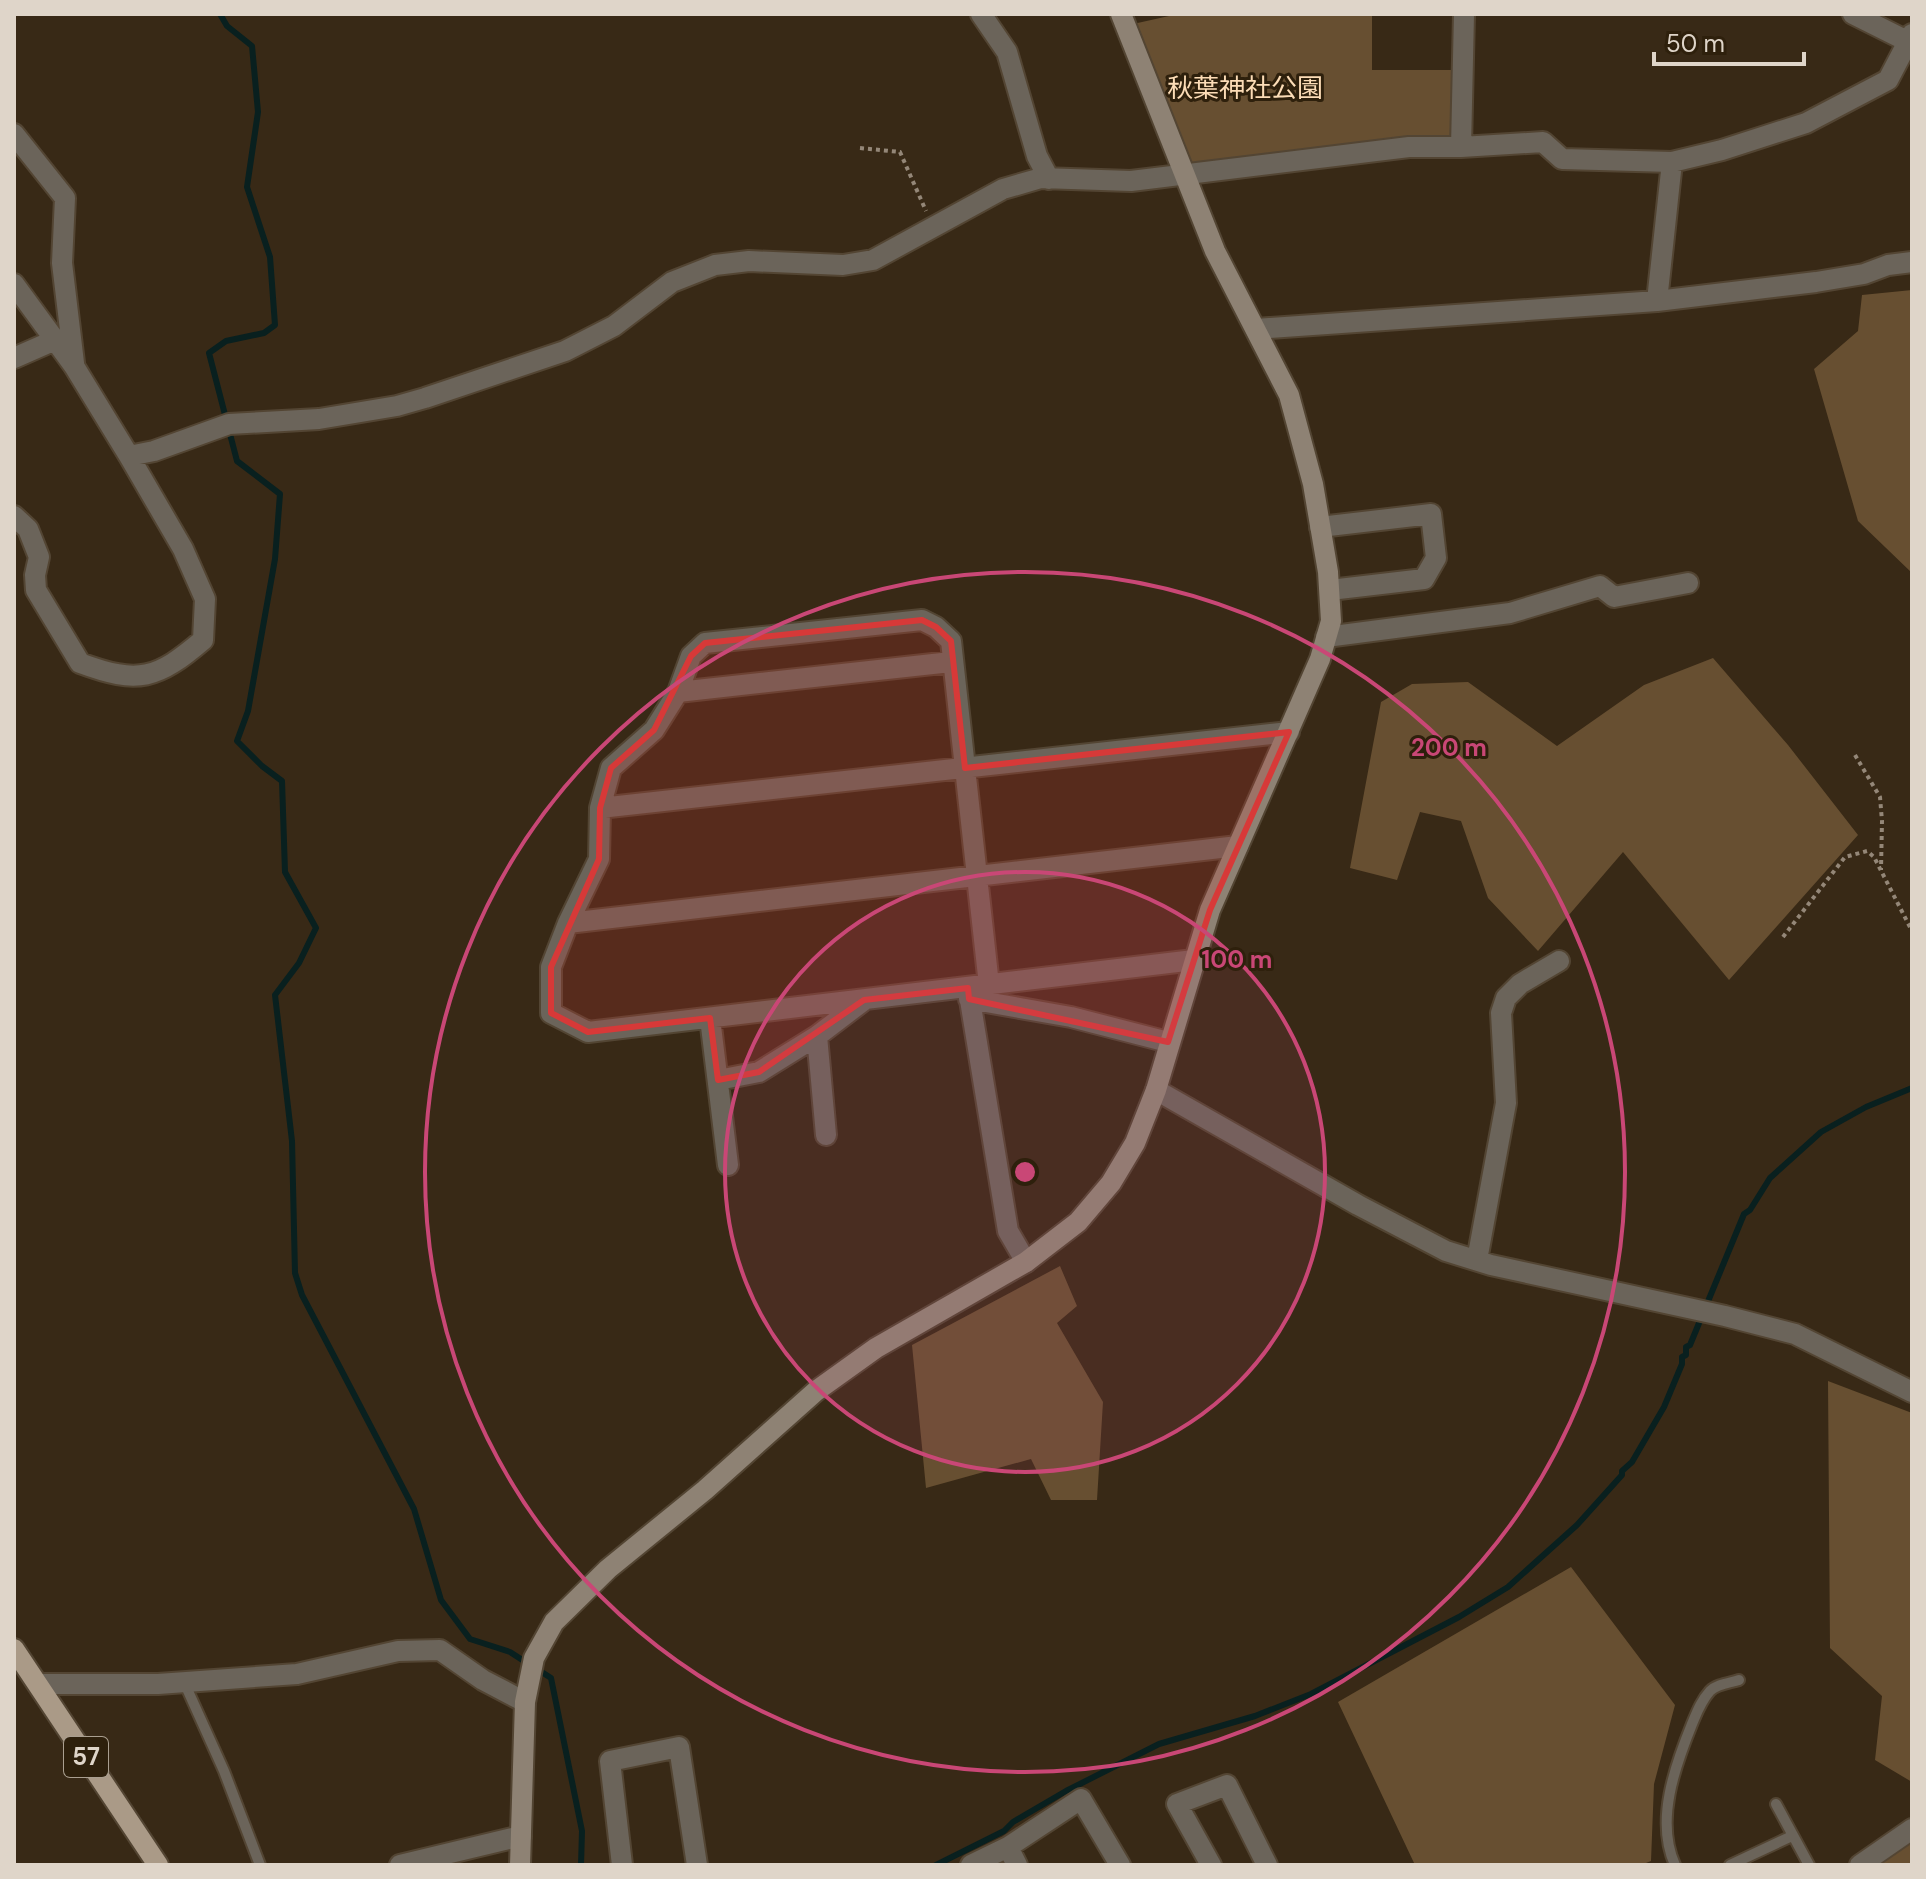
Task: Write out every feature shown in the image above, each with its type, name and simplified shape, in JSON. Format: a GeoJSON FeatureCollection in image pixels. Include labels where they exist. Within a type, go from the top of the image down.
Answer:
{"type":"FeatureCollection","features":[{"type":"Feature","properties":{"kind":"main road","name":"57"},"geometry":{"type":"LineString","coordinates":[[14,1649],[158,1865]]}},
{"type":"Feature","properties":{"kind":"street"},"geometry":{"type":"LineString","coordinates":[[981,14],[1007,52],[1037,156],[1049,179]]}},
{"type":"Feature","properties":{"kind":"street"},"geometry":{"type":"LineString","coordinates":[[520,1865],[525,1702],[534,1658],[554,1622],[608,1569],[705,1490],[816,1391],[876,1348],[1026,1262],[1078,1222],[1111,1183],[1135,1143],[1156,1090],[1210,910],[1320,659],[1331,621],[1330,590],[1313,484],[1289,395],[1215,251],[1121,14]]}},
{"type":"Feature","properties":{"kind":"street"},"geometry":{"type":"LineString","coordinates":[[1461,147],[1464,14]]}},
{"type":"Feature","properties":{"kind":"street"},"geometry":{"type":"LineString","coordinates":[[1853,14],[1910,38],[1888,80]]}},
{"type":"Feature","properties":{"kind":"street"},"geometry":{"type":"LineString","coordinates":[[129,456],[154,451],[229,424],[319,419],[397,406],[565,351],[614,326],[672,282],[715,265],[749,261],[843,265],[873,260],[1003,189],[1041,178],[1131,181],[1409,147],[1543,142],[1562,159],[1672,162],[1722,150],[1806,123],[1912,65]]}},
{"type":"Feature","properties":{"kind":"street"},"geometry":{"type":"LineString","coordinates":[[14,134],[65,198],[62,263],[74,366]]}},
{"type":"Feature","properties":{"kind":"street"},"geometry":{"type":"LineString","coordinates":[[1657,301],[1672,162]]}},
{"type":"Feature","properties":{"kind":"street"},"geometry":{"type":"LineString","coordinates":[[1256,329],[1657,301],[1816,282],[1912,262]]}},
{"type":"Feature","properties":{"kind":"street"},"geometry":{"type":"LineString","coordinates":[[14,284],[74,366],[183,549],[205,599],[203,640],[175,664],[160,672],[122,676],[80,663],[36,590],[39,557],[28,529],[14,516]]}},
{"type":"Feature","properties":{"kind":"street"},"geometry":{"type":"LineString","coordinates":[[14,358],[55,340]]}},
{"type":"Feature","properties":{"kind":"street"},"geometry":{"type":"LineString","coordinates":[[1320,527],[1431,514],[1436,558],[1424,579],[1330,590]]}},
{"type":"Feature","properties":{"kind":"street"},"geometry":{"type":"LineString","coordinates":[[1326,637],[1510,613],[1600,586],[1614,597],[1688,583]]}},
{"type":"Feature","properties":{"kind":"street"},"geometry":{"type":"LineString","coordinates":[[989,985],[951,641],[936,627],[922,620],[705,643],[691,656],[678,692],[654,730],[611,768],[600,808],[599,859],[551,967],[551,1013],[588,1032],[864,1000],[969,994],[1168,1042]]}},
{"type":"Feature","properties":{"kind":"street"},"geometry":{"type":"LineString","coordinates":[[678,692],[951,662]]}},
{"type":"Feature","properties":{"kind":"street"},"geometry":{"type":"LineString","coordinates":[[600,808],[1289,732]]}},
{"type":"Feature","properties":{"kind":"street"},"geometry":{"type":"LineString","coordinates":[[568,923],[1238,846]]}},
{"type":"Feature","properties":{"kind":"street"},"geometry":{"type":"LineString","coordinates":[[969,994],[989,985],[1194,960]]}},
{"type":"Feature","properties":{"kind":"street"},"geometry":{"type":"LineString","coordinates":[[1477,1260],[1506,1103],[1501,1013],[1506,998],[1520,984],[1559,961]]}},
{"type":"Feature","properties":{"kind":"street"},"geometry":{"type":"LineString","coordinates":[[969,994],[1008,1231],[1026,1262]]}},
{"type":"Feature","properties":{"kind":"street"},"geometry":{"type":"LineString","coordinates":[[718,1080],[759,1072],[817,1036],[864,1000]]}},
{"type":"Feature","properties":{"kind":"street"},"geometry":{"type":"LineString","coordinates":[[710,1018],[728,1165]]}},
{"type":"Feature","properties":{"kind":"street"},"geometry":{"type":"LineString","coordinates":[[817,1036],[826,1135]]}},
{"type":"Feature","properties":{"kind":"street"},"geometry":{"type":"LineString","coordinates":[[1156,1090],[1358,1205],[1446,1251],[1795,1334],[1912,1392]]}},
{"type":"Feature","properties":{"kind":"street"},"geometry":{"type":"LineString","coordinates":[[38,1684],[184,1682],[297,1674],[398,1651],[440,1650],[483,1680],[525,1702]]}},
{"type":"Feature","properties":{"kind":"street"},"geometry":{"type":"LineString","coordinates":[[622,1865],[610,1761],[679,1747],[697,1865]]}},
{"type":"Feature","properties":{"kind":"street"},"geometry":{"type":"LineString","coordinates":[[1211,1865],[1177,1804],[1227,1785],[1267,1865]]}},
{"type":"Feature","properties":{"kind":"street"},"geometry":{"type":"LineString","coordinates":[[971,1865],[1013,1856],[1081,1799],[1120,1865]]}},
{"type":"Feature","properties":{"kind":"street"},"geometry":{"type":"LineString","coordinates":[[1860,1865],[1912,1829]]}},
{"type":"Feature","properties":{"kind":"street"},"geometry":{"type":"LineString","coordinates":[[400,1865],[521,1836]]}},
{"type":"Feature","properties":{"kind":"lane"},"geometry":{"type":"LineString","coordinates":[[1675,1865],[1670,1854],[1667,1805],[1678,1757],[1702,1700],[1713,1688],[1739,1680]]}},
{"type":"Feature","properties":{"kind":"lane"},"geometry":{"type":"LineString","coordinates":[[184,1682],[224,1771],[260,1865]]}},
{"type":"Feature","properties":{"kind":"lane"},"geometry":{"type":"LineString","coordinates":[[1776,1804],[1809,1865]]}},
{"type":"Feature","properties":{"kind":"lane"},"geometry":{"type":"LineString","coordinates":[[1730,1865],[1792,1836]]}},
{"type":"Feature","properties":{"kind":"path"},"geometry":{"type":"LineString","coordinates":[[860,148],[900,152],[933,228]]}},
{"type":"Feature","properties":{"kind":"path"},"geometry":{"type":"LineString","coordinates":[[1855,755],[1880,797],[1881,870]]}},
{"type":"Feature","properties":{"kind":"path"},"geometry":{"type":"LineString","coordinates":[[1783,937],[1845,857],[1867,851],[1874,857],[1912,931]]}},
{"type":"Feature","properties":{"kind":"highlighted area"},"geometry":{"type":"Polygon","coordinates":[[[922,620],[936,627],[951,641],[965,768],[1289,732],[1210,910],[1168,1042],[969,999],[968,988],[864,1000],[759,1072],[718,1080],[710,1018],[588,1032],[551,1013],[551,967],[599,859],[600,808],[611,768],[654,730],[691,656],[705,643],[922,620]]]}},
{"type":"Feature","properties":{"kind":"green space","name":"秋葉神社公園"},"geometry":{"type":"Polygon","coordinates":[[[1178,14],[1372,14],[1372,70],[1457,70],[1454,139],[1189,169],[1133,24],[1178,14]]]}},
{"type":"Feature","properties":{"kind":"green space"},"geometry":{"type":"Polygon","coordinates":[[[1912,290],[1912,573],[1858,521],[1814,369],[1858,331],[1862,295],[1912,290]]]}},
{"type":"Feature","properties":{"kind":"green space"},"geometry":{"type":"Polygon","coordinates":[[[1713,658],[1788,745],[1858,835],[1729,980],[1623,852],[1538,951],[1488,898],[1461,821],[1420,812],[1397,880],[1350,868],[1381,702],[1412,684],[1468,682],[1557,746],[1644,685],[1713,658]]]}},
{"type":"Feature","properties":{"kind":"green space"},"geometry":{"type":"Polygon","coordinates":[[[1060,1266],[1077,1306],[1057,1323],[1103,1402],[1097,1500],[1051,1500],[1031,1459],[926,1488],[912,1345],[1060,1266]]]}},
{"type":"Feature","properties":{"kind":"green space"},"geometry":{"type":"Polygon","coordinates":[[[1828,1381],[1912,1413],[1912,1782],[1875,1760],[1882,1696],[1830,1648],[1828,1381]]]}},
{"type":"Feature","properties":{"kind":"green space"},"geometry":{"type":"Polygon","coordinates":[[[1571,1567],[1675,1705],[1654,1784],[1651,1861],[1641,1865],[1415,1865],[1338,1702],[1571,1567]]]}},
{"type":"Feature","properties":{"kind":"green space"},"geometry":{"type":"Polygon","coordinates":[[[1912,1841],[1912,1865],[1876,1865],[1912,1841]]]}},
{"type":"Feature","properties":{"kind":"waterway"},"geometry":{"type":"LineString","coordinates":[[220,14],[227,26],[252,46],[258,112],[247,187],[270,257],[275,325],[264,333],[226,341],[209,353],[237,461],[280,494],[275,559],[248,711],[237,741],[282,781],[285,872],[316,928],[299,963],[275,995],[292,1141],[295,1273],[302,1295],[414,1509],[441,1600],[470,1639],[510,1652],[527,1663]]}},
{"type":"Feature","properties":{"kind":"waterway"},"geometry":{"type":"LineString","coordinates":[[936,1865],[1004,1831],[1013,1822],[1066,1791],[1159,1744],[1255,1716],[1311,1694],[1459,1617],[1508,1587],[1577,1525],[1632,1462],[1664,1407],[1682,1357],[1686,1355],[1686,1347],[1690,1345],[1744,1214],[1750,1210],[1770,1178],[1821,1132],[1866,1107],[1912,1088]]}},
{"type":"Feature","properties":{"kind":"waterway"},"geometry":{"type":"LineString","coordinates":[[537,1669],[551,1678],[582,1831],[581,1865]]}}]}
